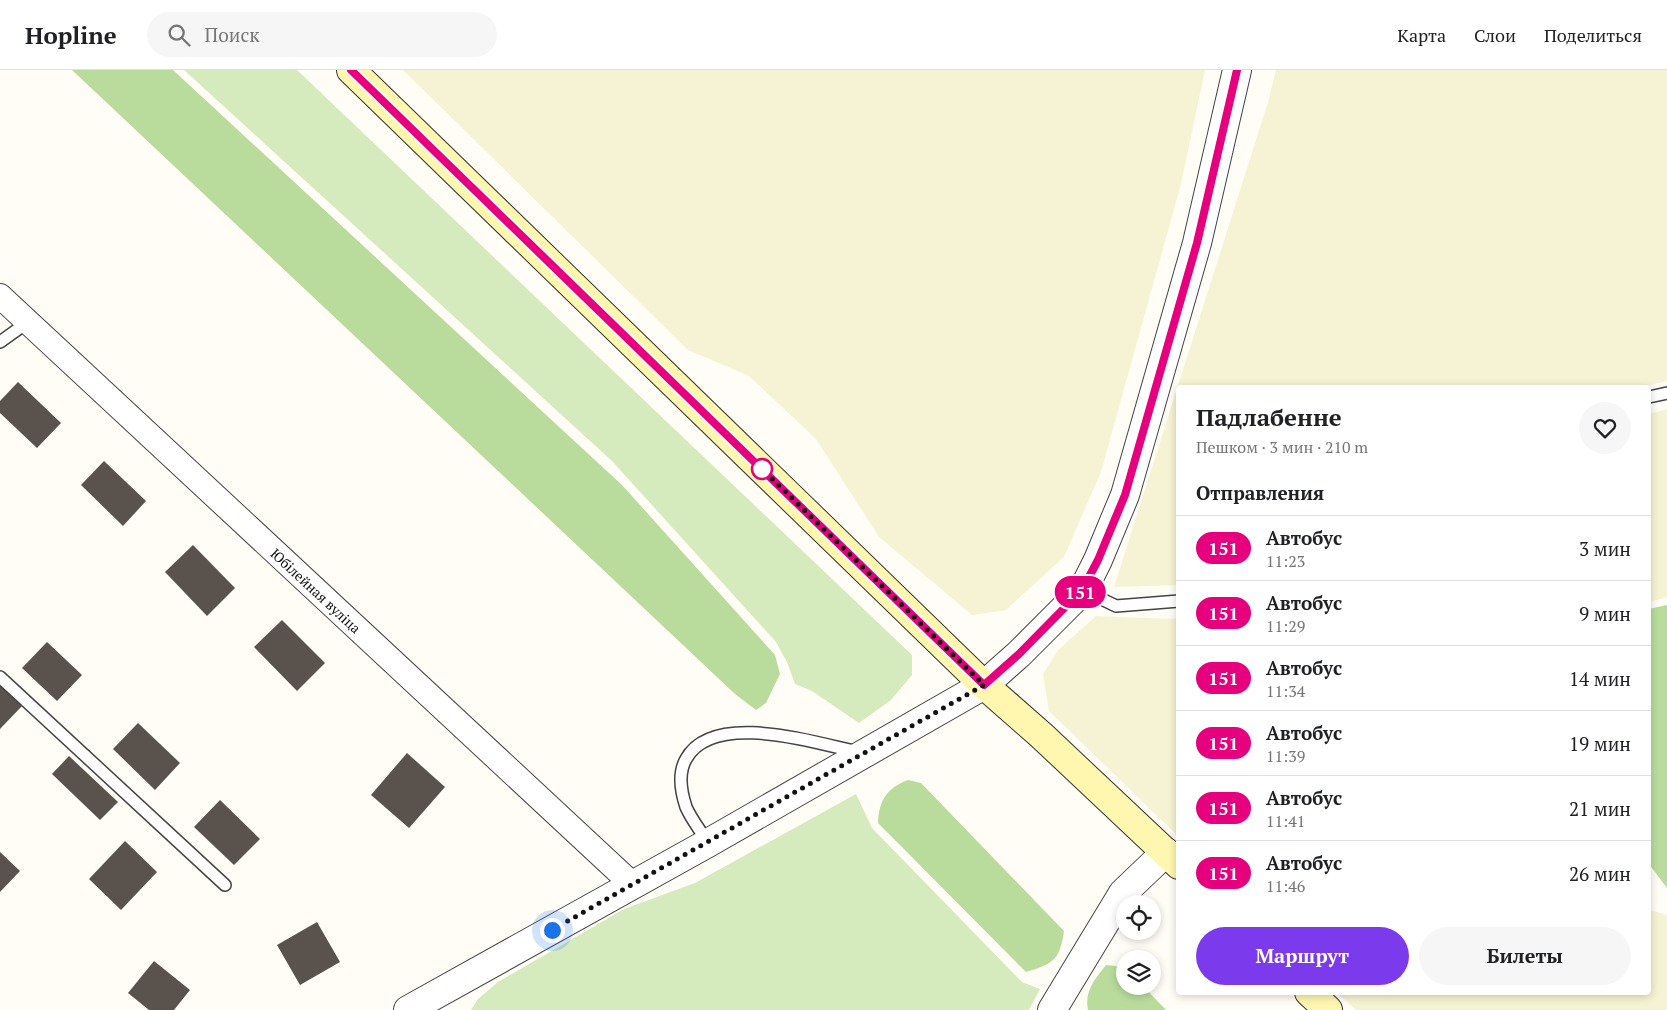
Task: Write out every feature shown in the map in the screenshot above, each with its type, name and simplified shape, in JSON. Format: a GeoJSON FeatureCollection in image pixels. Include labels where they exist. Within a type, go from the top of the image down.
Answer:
{"type":"FeatureCollection","features":[{"type":"Feature","properties":{"kind":"main road"},"geometry":{"type":"LineString","coordinates":[[351,70],[984,685],[1172,859]]}},
{"type":"Feature","properties":{"kind":"main road"},"geometry":{"type":"LineString","coordinates":[[1312,995],[1328,1010]]}},
{"type":"Feature","properties":{"kind":"street"},"geometry":{"type":"LineString","coordinates":[[419,1007],[984,685],[1019,654],[1082,590],[1098,560],[1125,495],[1197,243],[1237,70]]}},
{"type":"Feature","properties":{"kind":"street","name":"Юбілейная вуліца"},"geometry":{"type":"LineString","coordinates":[[0,296],[633,885]]}},
{"type":"Feature","properties":{"kind":"street"},"geometry":{"type":"LineString","coordinates":[[1052,1010],[1123,893],[1172,859]]}},
{"type":"Feature","properties":{"kind":"lane"},"geometry":{"type":"LineString","coordinates":[[0,342],[28,322]]}},
{"type":"Feature","properties":{"kind":"lane"},"geometry":{"type":"LineString","coordinates":[[1651,397],[1667,393]]}},
{"type":"Feature","properties":{"kind":"lane"},"geometry":{"type":"LineString","coordinates":[[1082,590],[1116,606],[1176,601]]}},
{"type":"Feature","properties":{"kind":"lane"},"geometry":{"type":"LineString","coordinates":[[0,677],[225,885]]}},
{"type":"Feature","properties":{"kind":"lane"},"geometry":{"type":"LineString","coordinates":[[708,843],[686,808],[680,784],[682,765],[691,749],[708,739],[736,733],[772,734],[865,754]]}},
{"type":"Feature","properties":{"kind":"shaded area"},"geometry":{"type":"Polygon","coordinates":[[[403,70],[1205,70],[1181,184],[1101,472],[1064,557],[1006,610],[972,615],[879,537],[816,439],[749,376],[688,350],[403,70]]]}},
{"type":"Feature","properties":{"kind":"shaded area"},"geometry":{"type":"Polygon","coordinates":[[[1276,70],[1667,70],[1667,381],[1651,385],[1178,385],[1268,102],[1276,70]]]}},
{"type":"Feature","properties":{"kind":"shaded area"},"geometry":{"type":"Polygon","coordinates":[[[1176,392],[1176,585],[1114,587],[1176,392]]]}},
{"type":"Feature","properties":{"kind":"shaded area"},"geometry":{"type":"Polygon","coordinates":[[[1667,409],[1667,597],[1651,601],[1651,413],[1667,409]]]}},
{"type":"Feature","properties":{"kind":"shaded area"},"geometry":{"type":"Polygon","coordinates":[[[1096,616],[1176,618],[1176,834],[1049,711],[1043,674],[1058,650],[1096,616]]]}},
{"type":"Feature","properties":{"kind":"shaded area"},"geometry":{"type":"Polygon","coordinates":[[[1651,911],[1667,915],[1667,1010],[1356,1010],[1340,995],[1651,995],[1651,911]]]}},
{"type":"Feature","properties":{"kind":"green space"},"geometry":{"type":"Polygon","coordinates":[[[72,70],[173,70],[622,485],[775,655],[780,674],[766,703],[756,710],[735,694],[72,70]]]}},
{"type":"Feature","properties":{"kind":"green space"},"geometry":{"type":"Polygon","coordinates":[[[184,70],[297,70],[912,655],[912,675],[891,700],[859,723],[812,691],[795,684],[787,662],[776,642],[612,461],[184,70]]]}},
{"type":"Feature","properties":{"kind":"green space"},"geometry":{"type":"Polygon","coordinates":[[[1667,605],[1667,888],[1651,867],[1651,609],[1667,605]]]}},
{"type":"Feature","properties":{"kind":"green space"},"geometry":{"type":"Polygon","coordinates":[[[908,780],[921,783],[1064,931],[1060,949],[1049,963],[1026,972],[878,823],[882,801],[890,791],[908,780]]]}},
{"type":"Feature","properties":{"kind":"green space"},"geometry":{"type":"Polygon","coordinates":[[[856,794],[872,828],[1022,982],[1040,989],[1029,1010],[471,1010],[478,999],[498,982],[624,909],[695,883],[856,794]]]}},
{"type":"Feature","properties":{"kind":"green space"},"geometry":{"type":"Polygon","coordinates":[[[1106,965],[1116,966],[1116,995],[1152,995],[1166,1010],[1088,1010],[1089,991],[1094,980],[1106,965]]]}},
{"type":"Feature","properties":{"kind":"building"},"geometry":{"type":"Polygon","coordinates":[[[18,382],[61,423],[37,448],[0,413],[0,401],[18,382]]]}},
{"type":"Feature","properties":{"kind":"building"},"geometry":{"type":"Polygon","coordinates":[[[104,461],[146,501],[123,526],[81,485],[104,461]]]}},
{"type":"Feature","properties":{"kind":"building"},"geometry":{"type":"Polygon","coordinates":[[[193,545],[235,588],[207,616],[165,572],[193,545]]]}},
{"type":"Feature","properties":{"kind":"building"},"geometry":{"type":"Polygon","coordinates":[[[282,620],[325,663],[297,691],[254,647],[282,620]]]}},
{"type":"Feature","properties":{"kind":"building"},"geometry":{"type":"Polygon","coordinates":[[[47,642],[82,675],[57,701],[22,668],[47,642]]]}},
{"type":"Feature","properties":{"kind":"building"},"geometry":{"type":"Polygon","coordinates":[[[0,685],[22,706],[0,729],[0,685]]]}},
{"type":"Feature","properties":{"kind":"building"},"geometry":{"type":"Polygon","coordinates":[[[138,723],[180,763],[155,790],[113,749],[138,723]]]}},
{"type":"Feature","properties":{"kind":"building"},"geometry":{"type":"Polygon","coordinates":[[[407,753],[445,787],[409,828],[371,795],[407,753]]]}},
{"type":"Feature","properties":{"kind":"building"},"geometry":{"type":"Polygon","coordinates":[[[69,756],[118,802],[100,820],[52,774],[69,756]]]}},
{"type":"Feature","properties":{"kind":"building"},"geometry":{"type":"Polygon","coordinates":[[[220,800],[260,839],[234,865],[194,827],[220,800]]]}},
{"type":"Feature","properties":{"kind":"building"},"geometry":{"type":"Polygon","coordinates":[[[125,841],[157,872],[121,910],[89,879],[125,841]]]}},
{"type":"Feature","properties":{"kind":"building"},"geometry":{"type":"Polygon","coordinates":[[[0,852],[20,871],[0,892],[0,852]]]}},
{"type":"Feature","properties":{"kind":"building"},"geometry":{"type":"Polygon","coordinates":[[[317,922],[340,962],[300,985],[277,945],[317,922]]]}},
{"type":"Feature","properties":{"kind":"building"},"geometry":{"type":"Polygon","coordinates":[[[154,961],[190,990],[174,1010],[149,1010],[128,993],[154,961]]]}},
{"type":"Feature","properties":{"kind":"bus line","name":"151"},"geometry":{"type":"LineString","coordinates":[[351,70],[984,685],[1019,654],[1082,590],[1098,560],[1125,495],[1197,243],[1237,70]]}},
{"type":"Feature","properties":{"kind":"route"},"geometry":{"type":"LineString","coordinates":[[552,930],[984,685],[762,469]]}}]}
